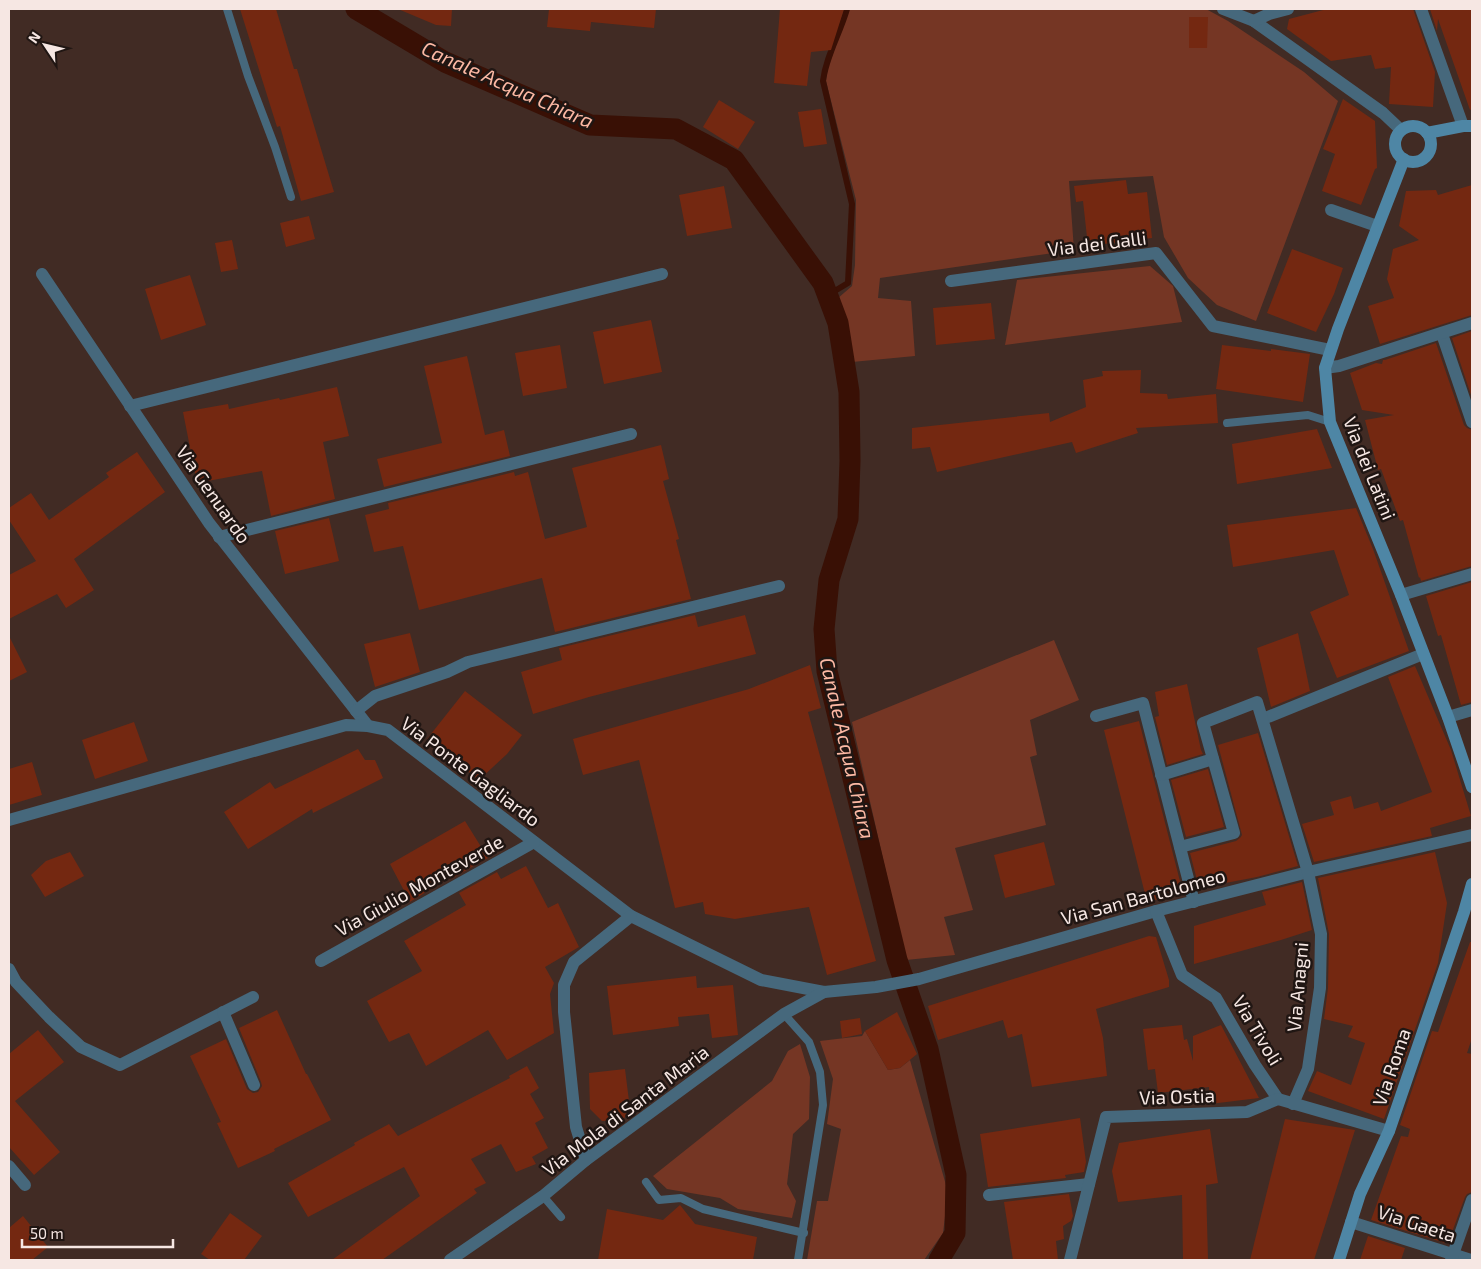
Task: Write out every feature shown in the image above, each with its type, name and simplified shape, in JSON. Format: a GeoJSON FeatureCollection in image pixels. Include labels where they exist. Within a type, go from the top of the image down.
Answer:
{"type":"FeatureCollection","features":[{"type":"Feature","properties":{"kind":"street"},"geometry":{"type":"LineString","coordinates":[[1223,9],[1254,21],[1382,113],[1401,130]]}},
{"type":"Feature","properties":{"kind":"street"},"geometry":{"type":"LineString","coordinates":[[1254,21],[1268,11],[1288,9]]}},
{"type":"Feature","properties":{"kind":"street"},"geometry":{"type":"LineString","coordinates":[[1421,9],[1468,126],[1427,133]]}},
{"type":"Feature","properties":{"kind":"street"},"geometry":{"type":"LineString","coordinates":[[1412,126],[1423,129],[1427,133],[1430,144],[1426,155],[1416,161],[1410,161],[1400,156],[1395,146],[1401,130],[1412,126]]}},
{"type":"Feature","properties":{"kind":"street","name":"Via dei Latini"},"geometry":{"type":"LineString","coordinates":[[1404,159],[1330,350],[1325,368],[1330,422],[1424,654],[1472,787]]}},
{"type":"Feature","properties":{"kind":"street"},"geometry":{"type":"LineString","coordinates":[[1331,210],[1378,226]]}},
{"type":"Feature","properties":{"kind":"street","name":"Via dei Galli"},"geometry":{"type":"LineString","coordinates":[[951,281],[1156,253],[1212,326],[1330,350]]}},
{"type":"Feature","properties":{"kind":"street","name":"Via Genuardo"},"geometry":{"type":"LineString","coordinates":[[42,274],[209,523],[368,726]]}},
{"type":"Feature","properties":{"kind":"street"},"geometry":{"type":"LineString","coordinates":[[130,406],[662,274]]}},
{"type":"Feature","properties":{"kind":"street"},"geometry":{"type":"LineString","coordinates":[[1325,368],[1339,366],[1472,323]]}},
{"type":"Feature","properties":{"kind":"street"},"geometry":{"type":"LineString","coordinates":[[1442,334],[1472,422]]}},
{"type":"Feature","properties":{"kind":"street"},"geometry":{"type":"LineString","coordinates":[[220,537],[631,434]]}},
{"type":"Feature","properties":{"kind":"street"},"geometry":{"type":"LineString","coordinates":[[1401,595],[1472,574]]}},
{"type":"Feature","properties":{"kind":"street"},"geometry":{"type":"LineString","coordinates":[[356,711],[375,696],[447,672],[468,662],[779,586]]}},
{"type":"Feature","properties":{"kind":"street"},"geometry":{"type":"LineString","coordinates":[[1180,847],[1234,833],[1202,723],[1257,702],[1263,719],[1424,654]]}},
{"type":"Feature","properties":{"kind":"street"},"geometry":{"type":"LineString","coordinates":[[1096,716],[1143,703],[1194,902]]}},
{"type":"Feature","properties":{"kind":"street"},"geometry":{"type":"LineString","coordinates":[[1448,717],[1472,710]]}},
{"type":"Feature","properties":{"kind":"street","name":"Via Anagni"},"geometry":{"type":"LineString","coordinates":[[1263,719],[1308,872],[1320,934],[1320,988],[1308,1069],[1293,1104]]}},
{"type":"Feature","properties":{"kind":"street","name":"Via Ponte Gagliardo"},"geometry":{"type":"LineString","coordinates":[[9,820],[346,725],[368,726],[388,730],[631,916],[761,980],[824,992]]}},
{"type":"Feature","properties":{"kind":"street"},"geometry":{"type":"LineString","coordinates":[[1162,775],[1213,759]]}},
{"type":"Feature","properties":{"kind":"street","name":"Via San Bartolomeo"},"geometry":{"type":"LineString","coordinates":[[824,992],[876,988],[920,979],[1156,911],[1308,872],[1472,835]]}},
{"type":"Feature","properties":{"kind":"street","name":"Via Giulio Monteverde"},"geometry":{"type":"LineString","coordinates":[[321,961],[534,842]]}},
{"type":"Feature","properties":{"kind":"street","name":"Via Roma"},"geometry":{"type":"LineString","coordinates":[[1339,1260],[1360,1194],[1389,1131],[1472,884]]}},
{"type":"Feature","properties":{"kind":"street","name":"Via Tivoli"},"geometry":{"type":"LineString","coordinates":[[1156,911],[1182,975],[1216,998],[1255,1065],[1278,1099]]}},
{"type":"Feature","properties":{"kind":"street"},"geometry":{"type":"LineString","coordinates":[[586,1160],[576,1127],[564,1012],[564,985],[574,962],[631,916]]}},
{"type":"Feature","properties":{"kind":"street"},"geometry":{"type":"LineString","coordinates":[[9,969],[16,982],[81,1047],[120,1065],[253,997]]}},
{"type":"Feature","properties":{"kind":"street","name":"Via Mola di Santa Maria"},"geometry":{"type":"LineString","coordinates":[[450,1260],[543,1196],[586,1160],[784,1014],[824,992]]}},
{"type":"Feature","properties":{"kind":"street"},"geometry":{"type":"LineString","coordinates":[[223,1012],[254,1084]]}},
{"type":"Feature","properties":{"kind":"street"},"geometry":{"type":"LineString","coordinates":[[1278,1099],[1389,1131]]}},
{"type":"Feature","properties":{"kind":"street","name":"Via Ostia"},"geometry":{"type":"LineString","coordinates":[[1070,1260],[1106,1118],[1247,1112],[1278,1099]]}},
{"type":"Feature","properties":{"kind":"street"},"geometry":{"type":"LineString","coordinates":[[9,1166],[25,1185]]}},
{"type":"Feature","properties":{"kind":"street"},"geometry":{"type":"LineString","coordinates":[[989,1195],[1089,1184]]}},
{"type":"Feature","properties":{"kind":"street"},"geometry":{"type":"LineString","coordinates":[[1452,1257],[1472,1200]]}},
{"type":"Feature","properties":{"kind":"street","name":"Via Gaeta"},"geometry":{"type":"LineString","coordinates":[[1351,1222],[1452,1257],[1471,1260]]}},
{"type":"Feature","properties":{"kind":"lane"},"geometry":{"type":"LineString","coordinates":[[227,9],[248,76],[276,147],[291,197]]}},
{"type":"Feature","properties":{"kind":"lane"},"geometry":{"type":"LineString","coordinates":[[1227,423],[1308,415],[1330,422]]}},
{"type":"Feature","properties":{"kind":"lane"},"geometry":{"type":"LineString","coordinates":[[784,1014],[809,1042],[820,1072],[823,1105],[804,1233],[798,1260]]}},
{"type":"Feature","properties":{"kind":"lane"},"geometry":{"type":"LineString","coordinates":[[646,1182],[659,1200],[681,1198],[703,1209],[804,1233]]}},
{"type":"Feature","properties":{"kind":"lane"},"geometry":{"type":"LineString","coordinates":[[543,1196],[561,1217]]}},
{"type":"Feature","properties":{"kind":"shaded area"},"geometry":{"type":"Polygon","coordinates":[[[849,9],[1206,9],[1228,21],[1304,72],[1338,101],[1256,321],[1217,305],[1188,278],[1164,237],[1153,176],[1069,181],[1074,250],[880,278],[878,298],[911,301],[915,356],[852,362],[837,299],[852,286],[855,265],[856,200],[826,81],[828,67],[849,9]]]}},
{"type":"Feature","properties":{"kind":"shaded area"},"geometry":{"type":"Polygon","coordinates":[[[1150,266],[1173,286],[1182,322],[1005,345],[1017,280],[1150,266]]]}},
{"type":"Feature","properties":{"kind":"shaded area"},"geometry":{"type":"Polygon","coordinates":[[[1054,640],[1079,700],[1030,720],[1037,755],[1030,757],[1046,825],[955,848],[973,910],[944,917],[955,955],[906,960],[852,722],[1054,640]]]}},
{"type":"Feature","properties":{"kind":"shaded area"},"geometry":{"type":"Polygon","coordinates":[[[865,1031],[888,1070],[900,1068],[910,1060],[948,1192],[943,1233],[924,1260],[807,1260],[817,1201],[828,1201],[841,1129],[827,1124],[833,1079],[820,1041],[862,1036],[865,1031]]]}},
{"type":"Feature","properties":{"kind":"shaded area"},"geometry":{"type":"Polygon","coordinates":[[[800,1044],[810,1077],[809,1119],[793,1134],[787,1184],[796,1201],[792,1218],[738,1209],[720,1198],[667,1189],[653,1176],[772,1081],[788,1051],[800,1044]]]}},
{"type":"Feature","properties":{"kind":"building"},"geometry":{"type":"Polygon","coordinates":[[[240,9],[276,9],[294,69],[297,69],[334,192],[301,201],[280,126],[277,127],[240,9]]]}},
{"type":"Feature","properties":{"kind":"building"},"geometry":{"type":"Polygon","coordinates":[[[398,9],[452,9],[451,26],[436,25],[398,9]]]}},
{"type":"Feature","properties":{"kind":"building"},"geometry":{"type":"Polygon","coordinates":[[[549,9],[656,9],[654,28],[591,22],[590,31],[547,27],[549,9]]]}},
{"type":"Feature","properties":{"kind":"building"},"geometry":{"type":"Polygon","coordinates":[[[780,9],[844,9],[831,50],[811,52],[807,86],[774,83],[780,9]]]}},
{"type":"Feature","properties":{"kind":"building"},"geometry":{"type":"Polygon","coordinates":[[[1327,9],[1413,9],[1435,72],[1433,107],[1389,104],[1391,67],[1375,69],[1371,55],[1331,61],[1287,29],[1289,19],[1327,9]]]}},
{"type":"Feature","properties":{"kind":"building"},"geometry":{"type":"Polygon","coordinates":[[[1430,9],[1472,9],[1472,109],[1470,110],[1438,19],[1437,31],[1430,9]]]}},
{"type":"Feature","properties":{"kind":"building"},"geometry":{"type":"Polygon","coordinates":[[[1189,17],[1208,17],[1207,48],[1189,48],[1189,17]]]}},
{"type":"Feature","properties":{"kind":"building"},"geometry":{"type":"Polygon","coordinates":[[[1343,99],[1375,121],[1377,168],[1361,205],[1322,191],[1335,154],[1323,149],[1343,99]]]}},
{"type":"Feature","properties":{"kind":"building"},"geometry":{"type":"Polygon","coordinates":[[[719,100],[755,122],[738,149],[703,127],[719,100]]]}},
{"type":"Feature","properties":{"kind":"building"},"geometry":{"type":"Polygon","coordinates":[[[821,109],[827,144],[804,147],[798,112],[821,109]]]}},
{"type":"Feature","properties":{"kind":"building"},"geometry":{"type":"Polygon","coordinates":[[[1126,180],[1128,194],[1147,192],[1152,238],[1088,246],[1083,201],[1076,202],[1074,186],[1126,180]]]}},
{"type":"Feature","properties":{"kind":"building"},"geometry":{"type":"Polygon","coordinates":[[[1472,185],[1472,315],[1380,344],[1368,306],[1394,298],[1387,279],[1393,249],[1419,240],[1399,226],[1406,191],[1436,190],[1438,195],[1472,185]]]}},
{"type":"Feature","properties":{"kind":"building"},"geometry":{"type":"Polygon","coordinates":[[[724,186],[732,228],[687,236],[679,195],[724,186]]]}},
{"type":"Feature","properties":{"kind":"building"},"geometry":{"type":"Polygon","coordinates":[[[309,216],[315,239],[286,247],[280,223],[309,216]]]}},
{"type":"Feature","properties":{"kind":"building"},"geometry":{"type":"Polygon","coordinates":[[[232,240],[238,269],[221,272],[215,243],[232,240]]]}},
{"type":"Feature","properties":{"kind":"building"},"geometry":{"type":"Polygon","coordinates":[[[1292,249],[1343,268],[1334,294],[1316,332],[1267,313],[1292,249]]]}},
{"type":"Feature","properties":{"kind":"building"},"geometry":{"type":"Polygon","coordinates":[[[190,275],[206,325],[161,340],[145,289],[190,275]]]}},
{"type":"Feature","properties":{"kind":"building"},"geometry":{"type":"Polygon","coordinates":[[[991,303],[995,339],[936,345],[933,308],[991,303]]]}},
{"type":"Feature","properties":{"kind":"building"},"geometry":{"type":"Polygon","coordinates":[[[651,320],[662,372],[604,384],[593,332],[651,320]]]}},
{"type":"Feature","properties":{"kind":"building"},"geometry":{"type":"Polygon","coordinates":[[[1472,331],[1472,398],[1452,338],[1472,331]]]}},
{"type":"Feature","properties":{"kind":"building"},"geometry":{"type":"Polygon","coordinates":[[[1436,343],[1464,425],[1472,430],[1472,566],[1421,581],[1403,520],[1400,521],[1381,469],[1378,470],[1365,420],[1394,415],[1362,410],[1350,373],[1376,363],[1382,364],[1383,360],[1436,343]]]}},
{"type":"Feature","properties":{"kind":"building"},"geometry":{"type":"Polygon","coordinates":[[[560,345],[567,388],[523,396],[515,353],[560,345]]]}},
{"type":"Feature","properties":{"kind":"building"},"geometry":{"type":"Polygon","coordinates":[[[1222,345],[1310,354],[1303,402],[1216,389],[1222,345]]]}},
{"type":"Feature","properties":{"kind":"building"},"geometry":{"type":"Polygon","coordinates":[[[467,356],[485,435],[504,430],[510,456],[384,487],[377,459],[442,443],[424,366],[467,356]]]}},
{"type":"Feature","properties":{"kind":"building"},"geometry":{"type":"Polygon","coordinates":[[[1141,370],[1140,393],[1167,394],[1168,399],[1216,394],[1218,423],[1136,428],[1138,433],[1076,453],[1072,442],[937,472],[930,447],[912,449],[912,428],[1049,413],[1050,422],[1086,407],[1083,380],[1103,376],[1102,371],[1141,370]]]}},
{"type":"Feature","properties":{"kind":"building"},"geometry":{"type":"Polygon","coordinates":[[[337,387],[349,436],[323,442],[335,499],[271,516],[262,471],[197,483],[183,412],[228,404],[229,409],[337,387]]]}},
{"type":"Feature","properties":{"kind":"building"},"geometry":{"type":"Polygon","coordinates":[[[1317,429],[1332,468],[1237,484],[1232,444],[1317,429]]]}},
{"type":"Feature","properties":{"kind":"building"},"geometry":{"type":"Polygon","coordinates":[[[661,445],[669,479],[663,481],[679,539],[676,540],[691,599],[555,632],[542,578],[419,610],[403,546],[374,552],[365,515],[389,509],[388,503],[514,472],[515,476],[528,472],[545,539],[587,527],[572,468],[661,445]]]}},
{"type":"Feature","properties":{"kind":"building"},"geometry":{"type":"Polygon","coordinates":[[[137,452],[165,492],[74,559],[94,590],[66,608],[57,594],[9,619],[9,575],[36,561],[9,520],[9,508],[31,493],[49,520],[109,477],[106,473],[137,452]]]}},
{"type":"Feature","properties":{"kind":"building"},"geometry":{"type":"Polygon","coordinates":[[[1356,508],[1373,549],[1409,651],[1337,678],[1310,612],[1349,595],[1334,550],[1233,567],[1227,525],[1356,508]]]}},
{"type":"Feature","properties":{"kind":"building"},"geometry":{"type":"Polygon","coordinates":[[[329,518],[339,561],[285,574],[275,531],[329,518]]]}},
{"type":"Feature","properties":{"kind":"building"},"geometry":{"type":"Polygon","coordinates":[[[1472,582],[1472,702],[1461,705],[1441,635],[1438,636],[1426,596],[1472,582]]]}},
{"type":"Feature","properties":{"kind":"building"},"geometry":{"type":"Polygon","coordinates":[[[695,615],[698,627],[745,615],[756,654],[589,697],[533,714],[521,672],[562,660],[559,648],[695,615]]]}},
{"type":"Feature","properties":{"kind":"building"},"geometry":{"type":"Polygon","coordinates":[[[410,633],[420,672],[375,687],[364,644],[410,633]]]}},
{"type":"Feature","properties":{"kind":"building"},"geometry":{"type":"Polygon","coordinates":[[[1298,633],[1310,691],[1271,707],[1257,648],[1298,633]]]}},
{"type":"Feature","properties":{"kind":"building"},"geometry":{"type":"Polygon","coordinates":[[[9,636],[27,672],[9,681],[9,636]]]}},
{"type":"Feature","properties":{"kind":"building"},"geometry":{"type":"Polygon","coordinates":[[[810,665],[821,708],[808,712],[876,961],[827,975],[809,907],[735,919],[705,914],[703,902],[675,908],[639,760],[583,775],[573,739],[749,689],[810,665]]]}},
{"type":"Feature","properties":{"kind":"building"},"geometry":{"type":"Polygon","coordinates":[[[1415,666],[1451,750],[1471,816],[1430,828],[1432,836],[1314,862],[1302,824],[1334,815],[1330,802],[1351,796],[1354,809],[1378,802],[1381,811],[1432,792],[1388,677],[1415,666]]]}},
{"type":"Feature","properties":{"kind":"building"},"geometry":{"type":"Polygon","coordinates":[[[1187,684],[1203,754],[1167,765],[1155,717],[1159,716],[1155,692],[1187,684]]]}},
{"type":"Feature","properties":{"kind":"building"},"geometry":{"type":"Polygon","coordinates":[[[465,691],[522,735],[507,754],[479,780],[427,739],[465,691]]]}},
{"type":"Feature","properties":{"kind":"building"},"geometry":{"type":"Polygon","coordinates":[[[1139,721],[1183,893],[1147,902],[1104,730],[1139,721]]]}},
{"type":"Feature","properties":{"kind":"building"},"geometry":{"type":"Polygon","coordinates":[[[134,722],[148,761],[95,779],[82,740],[134,722]]]}},
{"type":"Feature","properties":{"kind":"building"},"geometry":{"type":"Polygon","coordinates":[[[1258,733],[1298,866],[1257,877],[1199,888],[1190,853],[1236,841],[1242,835],[1218,745],[1258,733]]]}},
{"type":"Feature","properties":{"kind":"building"},"geometry":{"type":"Polygon","coordinates":[[[358,749],[365,760],[375,760],[383,778],[313,813],[312,809],[248,849],[224,812],[270,782],[275,789],[358,749]]]}},
{"type":"Feature","properties":{"kind":"building"},"geometry":{"type":"Polygon","coordinates":[[[32,762],[42,795],[9,805],[9,769],[32,762]]]}},
{"type":"Feature","properties":{"kind":"building"},"geometry":{"type":"Polygon","coordinates":[[[1208,769],[1224,827],[1186,837],[1171,780],[1208,769]]]}},
{"type":"Feature","properties":{"kind":"building"},"geometry":{"type":"Polygon","coordinates":[[[465,821],[488,858],[451,879],[450,877],[410,902],[390,864],[465,821]]]}},
{"type":"Feature","properties":{"kind":"building"},"geometry":{"type":"Polygon","coordinates":[[[1044,842],[1055,885],[1005,898],[994,855],[1044,842]]]}},
{"type":"Feature","properties":{"kind":"building"},"geometry":{"type":"Polygon","coordinates":[[[70,852],[84,876],[45,897],[31,875],[46,861],[70,852]]]}},
{"type":"Feature","properties":{"kind":"building"},"geometry":{"type":"Polygon","coordinates":[[[1435,852],[1447,903],[1438,963],[1384,1119],[1308,1091],[1317,1071],[1351,1085],[1365,1043],[1348,1037],[1353,1026],[1324,1019],[1328,988],[1329,934],[1318,878],[1435,852]]]}},
{"type":"Feature","properties":{"kind":"building"},"geometry":{"type":"Polygon","coordinates":[[[526,866],[548,908],[558,903],[579,947],[545,967],[554,983],[550,994],[554,1033],[507,1060],[488,1030],[426,1066],[409,1033],[389,1042],[367,1001],[422,971],[404,941],[466,905],[459,893],[497,872],[501,879],[526,866]]]}},
{"type":"Feature","properties":{"kind":"building"},"geometry":{"type":"Polygon","coordinates":[[[1302,882],[1312,930],[1194,964],[1194,926],[1266,905],[1262,892],[1302,882]]]}},
{"type":"Feature","properties":{"kind":"building"},"geometry":{"type":"Polygon","coordinates":[[[1149,936],[1156,937],[1169,980],[1169,987],[1096,1009],[1103,1038],[1107,1076],[1032,1087],[1022,1034],[1008,1038],[1003,1020],[938,1040],[928,1006],[1149,936]]]}},
{"type":"Feature","properties":{"kind":"building"},"geometry":{"type":"Polygon","coordinates":[[[1470,942],[1472,942],[1472,1038],[1467,1053],[1472,1054],[1472,1192],[1465,1197],[1448,1243],[1445,1243],[1371,1220],[1401,1136],[1408,1137],[1410,1129],[1400,1125],[1432,1031],[1438,1032],[1470,942]]]}},
{"type":"Feature","properties":{"kind":"building"},"geometry":{"type":"Polygon","coordinates":[[[696,976],[697,988],[733,985],[738,1035],[712,1038],[709,1014],[678,1017],[679,1026],[613,1035],[607,986],[696,976]]]}},
{"type":"Feature","properties":{"kind":"building"},"geometry":{"type":"Polygon","coordinates":[[[277,1010],[306,1074],[331,1120],[274,1149],[275,1151],[238,1168],[217,1123],[221,1122],[190,1056],[226,1039],[247,1089],[253,1093],[258,1092],[262,1086],[261,1082],[239,1028],[277,1010]]]}},
{"type":"Feature","properties":{"kind":"building"},"geometry":{"type":"Polygon","coordinates":[[[897,1012],[917,1054],[900,1068],[888,1070],[865,1031],[897,1012]]]}},
{"type":"Feature","properties":{"kind":"building"},"geometry":{"type":"Polygon","coordinates":[[[860,1018],[862,1034],[842,1038],[840,1021],[860,1018]]]}},
{"type":"Feature","properties":{"kind":"building"},"geometry":{"type":"Polygon","coordinates":[[[1182,1025],[1184,1040],[1187,1039],[1193,1061],[1193,1036],[1221,1025],[1259,1098],[1210,1104],[1209,1087],[1158,1093],[1155,1069],[1148,1070],[1143,1029],[1182,1025]]]}},
{"type":"Feature","properties":{"kind":"building"},"geometry":{"type":"Polygon","coordinates":[[[38,1030],[64,1062],[15,1101],[60,1152],[34,1175],[9,1147],[9,1054],[38,1030]]]}},
{"type":"Feature","properties":{"kind":"building"},"geometry":{"type":"Polygon","coordinates":[[[527,1066],[539,1088],[530,1094],[544,1118],[535,1123],[548,1148],[532,1157],[536,1164],[516,1172],[501,1144],[471,1159],[486,1183],[474,1189],[477,1193],[382,1260],[332,1260],[420,1196],[404,1167],[308,1217],[288,1183],[389,1124],[398,1136],[510,1078],[509,1076],[527,1066]]]}},
{"type":"Feature","properties":{"kind":"building"},"geometry":{"type":"Polygon","coordinates":[[[625,1069],[630,1109],[623,1120],[602,1121],[590,1109],[589,1073],[625,1069]]]}},
{"type":"Feature","properties":{"kind":"building"},"geometry":{"type":"Polygon","coordinates":[[[1080,1118],[1086,1162],[1084,1172],[1065,1175],[1066,1178],[988,1187],[980,1134],[1080,1118]]]}},
{"type":"Feature","properties":{"kind":"building"},"geometry":{"type":"Polygon","coordinates":[[[1285,1119],[1355,1130],[1314,1260],[1250,1260],[1285,1119]]]}},
{"type":"Feature","properties":{"kind":"building"},"geometry":{"type":"Polygon","coordinates":[[[1210,1129],[1218,1183],[1206,1185],[1208,1259],[1183,1260],[1182,1195],[1118,1202],[1112,1171],[1119,1143],[1210,1129]]]}},
{"type":"Feature","properties":{"kind":"building"},"geometry":{"type":"Polygon","coordinates":[[[1069,1194],[1073,1216],[1071,1221],[1063,1226],[1064,1239],[1056,1241],[1058,1260],[1013,1260],[1004,1202],[1069,1194]]]}},
{"type":"Feature","properties":{"kind":"building"},"geometry":{"type":"Polygon","coordinates":[[[680,1205],[695,1224],[757,1237],[753,1260],[598,1260],[607,1209],[663,1220],[680,1205]]]}},
{"type":"Feature","properties":{"kind":"building"},"geometry":{"type":"Polygon","coordinates":[[[230,1213],[262,1236],[244,1260],[210,1260],[201,1254],[230,1213]]]}},
{"type":"Feature","properties":{"kind":"building"},"geometry":{"type":"Polygon","coordinates":[[[23,1216],[48,1247],[32,1260],[9,1260],[9,1228],[23,1216]]]}},
{"type":"Feature","properties":{"kind":"building"},"geometry":{"type":"Polygon","coordinates":[[[1368,1236],[1405,1248],[1401,1260],[1360,1260],[1368,1236]]]}},
{"type":"Feature","properties":{"kind":"waterway","name":"Canale Acqua Chiara"},"geometry":{"type":"LineString","coordinates":[[356,9],[445,62],[590,125],[676,129],[734,160],[823,283],[838,323],[849,392],[850,461],[848,519],[829,580],[824,629],[827,671],[897,960],[928,1049],[956,1175],[955,1233],[939,1260]]}},
{"type":"Feature","properties":{"kind":"waterway"},"geometry":{"type":"LineString","coordinates":[[828,295],[848,283],[852,204],[823,81],[827,63],[847,9]]}}]}
